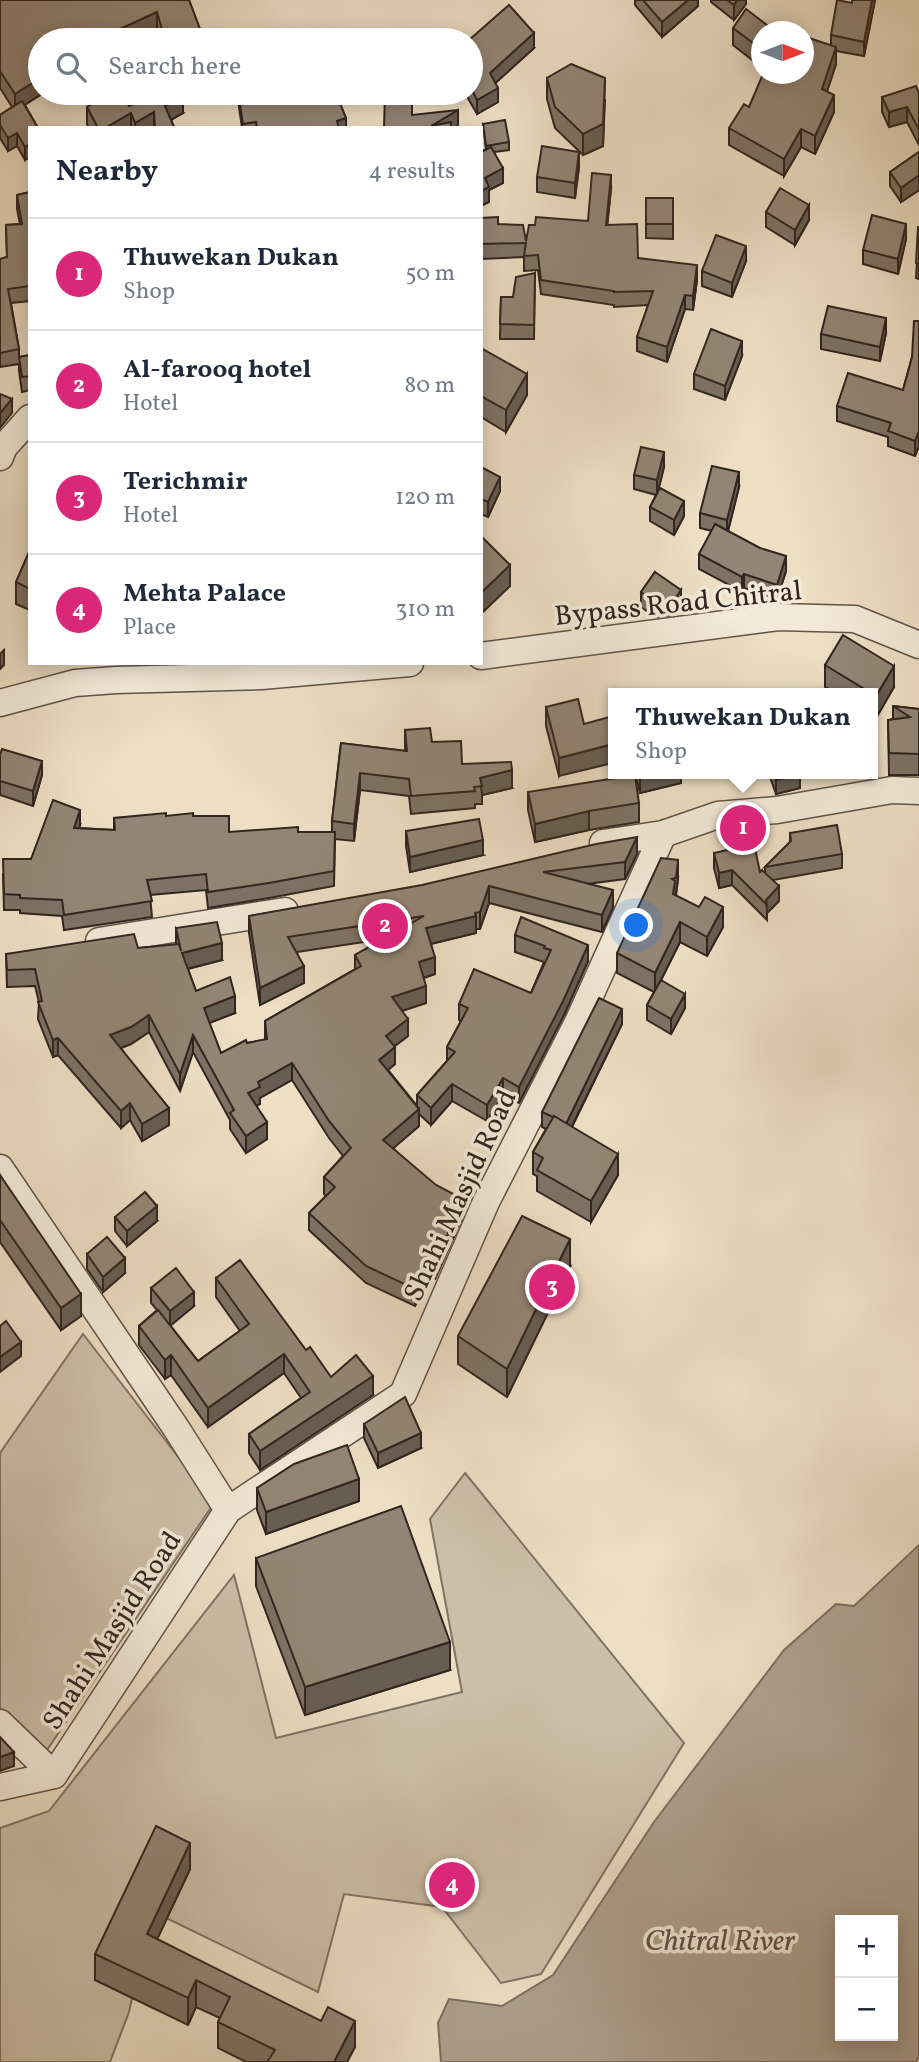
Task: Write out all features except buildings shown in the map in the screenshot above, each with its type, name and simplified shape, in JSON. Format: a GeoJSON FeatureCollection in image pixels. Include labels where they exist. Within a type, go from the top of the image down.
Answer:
{"type":"FeatureCollection","features":[{"type":"Feature","properties":{"kind":"street"},"geometry":{"type":"LineString","coordinates":[[0,457],[4,447],[28,420]]}},
{"type":"Feature","properties":{"kind":"street","name":"Bypass Road Chitral"},"geometry":{"type":"LineString","coordinates":[[483,656],[778,617],[855,619],[919,645]]}},
{"type":"Feature","properties":{"kind":"street"},"geometry":{"type":"LineString","coordinates":[[0,703],[75,683],[261,676],[387,665]]}},
{"type":"Feature","properties":{"kind":"street"},"geometry":{"type":"LineString","coordinates":[[579,848],[663,834],[718,814],[777,810],[892,790],[919,791]]}},
{"type":"Feature","properties":{"kind":"street","name":"Shahi Masjid Road"},"geometry":{"type":"LineString","coordinates":[[0,1787],[54,1775],[228,1510],[403,1394],[486,1202],[578,1023],[663,834]]}},
{"type":"Feature","properties":{"kind":"street"},"geometry":{"type":"LineString","coordinates":[[82,943],[312,906]]}},
{"type":"Feature","properties":{"kind":"street"},"geometry":{"type":"LineString","coordinates":[[0,1168],[176,1428],[228,1510]]}},
{"type":"Feature","properties":{"kind":"street"},"geometry":{"type":"LineString","coordinates":[[0,1723],[54,1775]]}},
{"type":"Feature","properties":{"kind":"shaded area"},"geometry":{"type":"Polygon","coordinates":[[[83,1334],[214,1503],[45,1753],[0,1708],[0,1453],[83,1334]]]}},
{"type":"Feature","properties":{"kind":"shaded area"},"geometry":{"type":"Polygon","coordinates":[[[465,1473],[684,1743],[541,1974],[501,1983],[442,1907],[344,1894],[318,1992],[152,1911],[129,2012],[110,2062],[0,2062],[0,1828],[49,1811],[234,1575],[276,1738],[462,1692],[430,1519],[465,1473]]]}},
{"type":"Feature","properties":{"kind":"water","name":"Chitral River"},"geometry":{"type":"Polygon","coordinates":[[[919,1545],[919,2056],[916,2062],[441,2062],[438,2023],[449,1999],[502,2006],[553,1975],[654,1822],[784,1650],[836,1604],[854,1606],[919,1545]]]}},
{"type":"Feature","properties":{"kind":"place","name":"Thuwekan Dukan"},"geometry":{"type":"Point","coordinates":[743,828]}},
{"type":"Feature","properties":{"kind":"place","name":"Al-farooq hotel"},"geometry":{"type":"Point","coordinates":[385,926]}},
{"type":"Feature","properties":{"kind":"place","name":"Terichmir"},"geometry":{"type":"Point","coordinates":[552,1287]}},
{"type":"Feature","properties":{"kind":"place","name":"Mehta Palace"},"geometry":{"type":"Point","coordinates":[452,1885]}}]}
